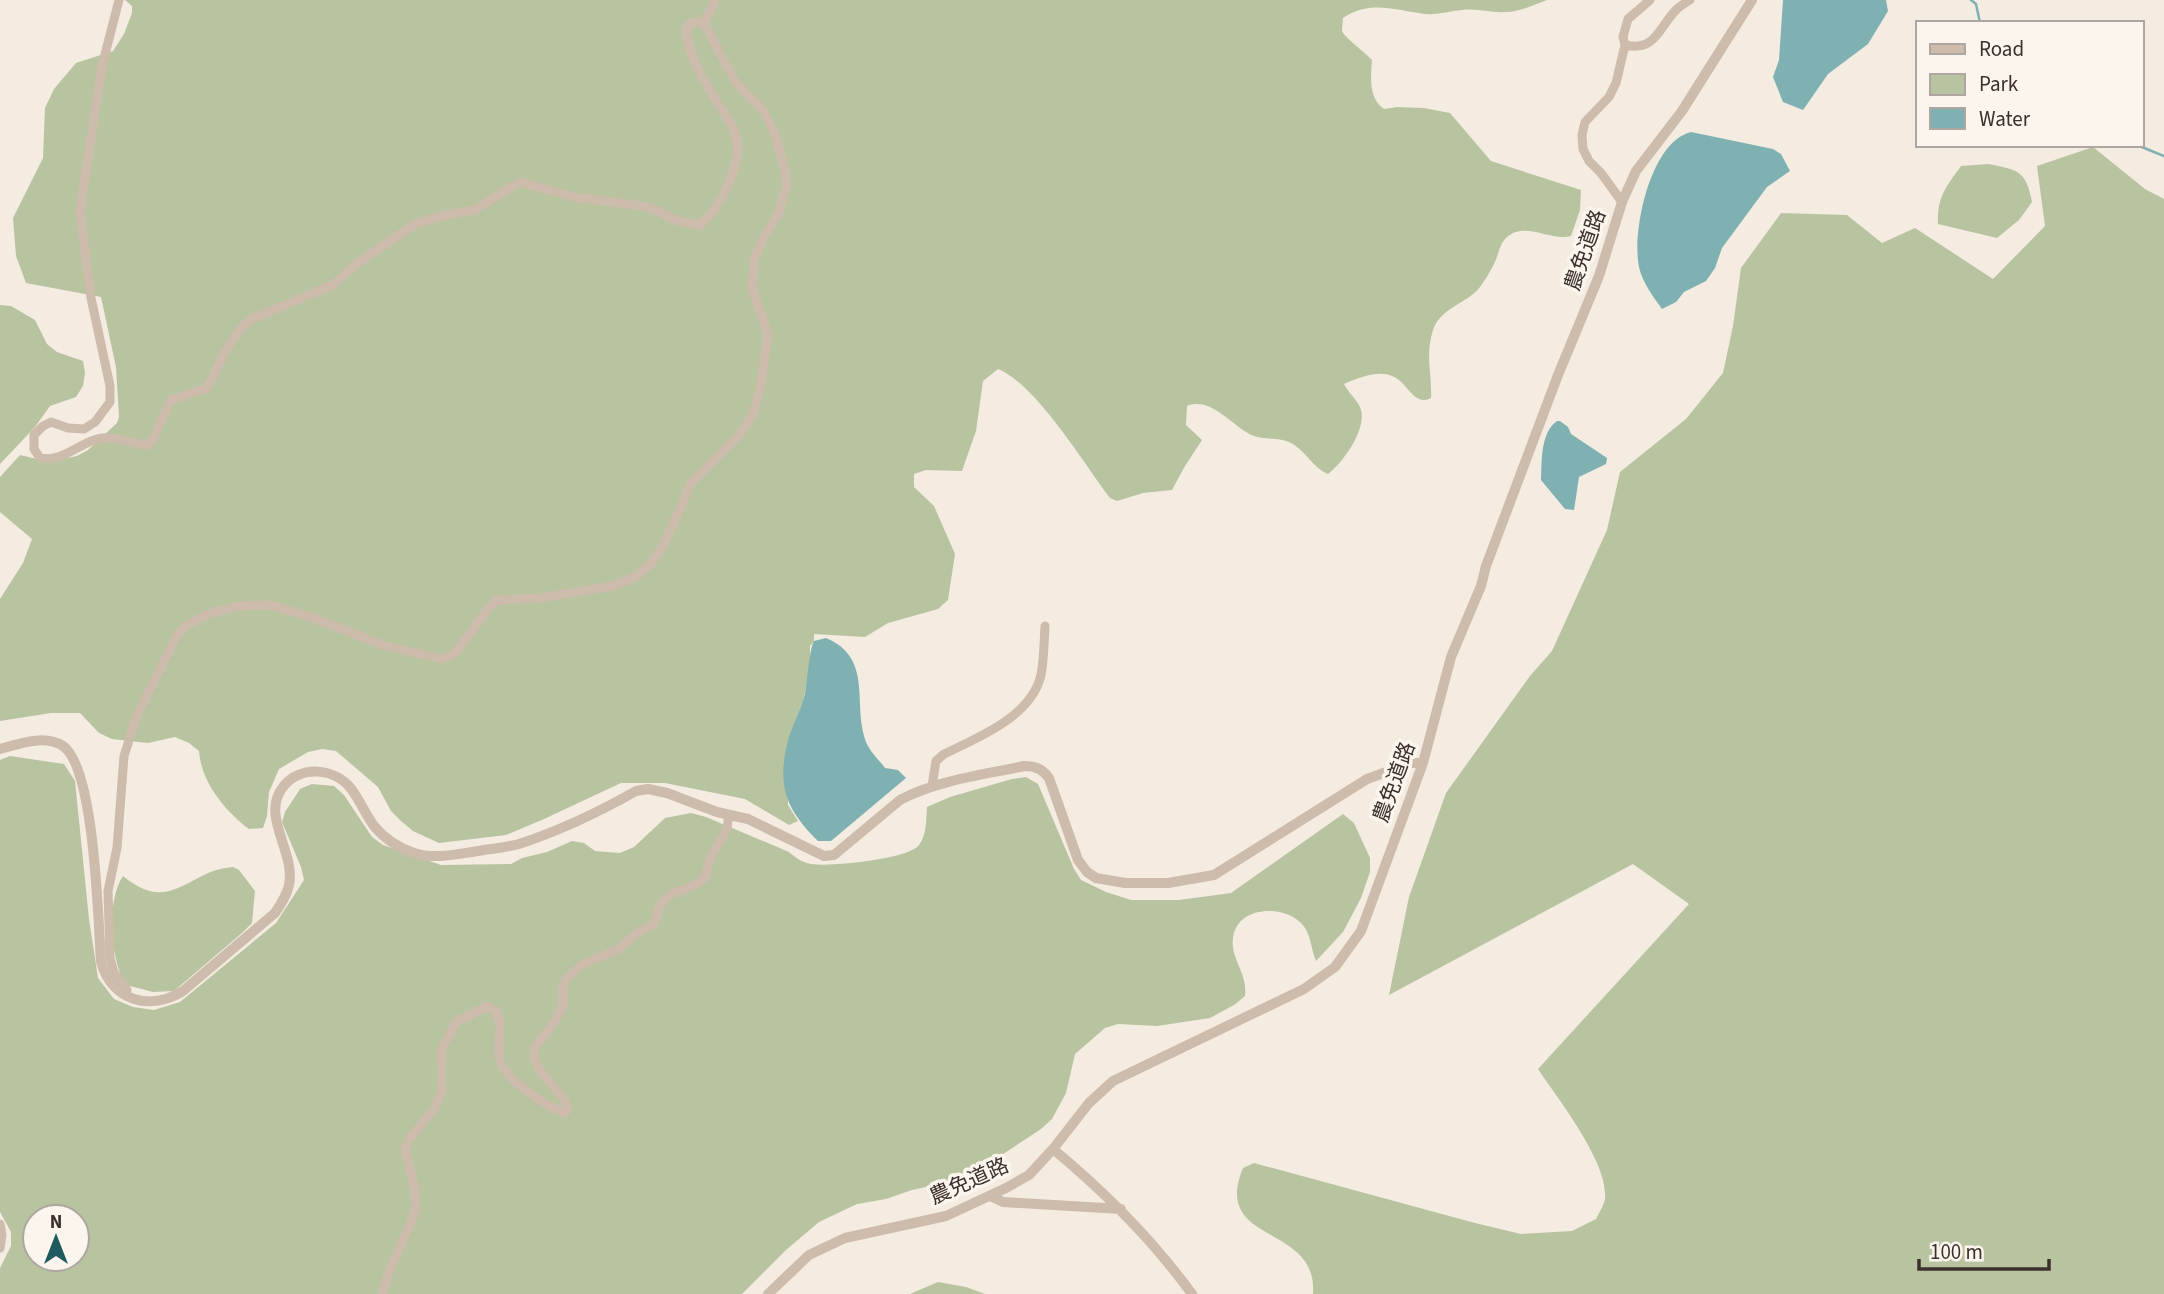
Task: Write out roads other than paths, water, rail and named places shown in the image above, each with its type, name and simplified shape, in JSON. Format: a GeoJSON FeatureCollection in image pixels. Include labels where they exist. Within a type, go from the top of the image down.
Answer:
{"type":"FeatureCollection","features":[{"type":"Feature","properties":{"kind":"street"},"geometry":{"type":"LineString","coordinates":[[119,0],[102,66],[80,212],[91,298],[110,386],[110,402],[95,422],[84,429],[68,428],[51,422],[43,426],[34,435],[34,449],[40,458],[57,458],[103,438],[146,445],[152,441],[170,400],[206,388],[227,347],[240,328],[251,319],[333,285],[356,264],[415,224],[474,210],[520,182],[574,197],[649,207],[678,221],[700,225],[724,193],[736,165],[737,142],[729,118],[720,108],[688,50],[686,30],[691,22],[704,23]]}},
{"type":"Feature","properties":{"kind":"street"},"geometry":{"type":"LineString","coordinates":[[704,23],[715,0]]}},
{"type":"Feature","properties":{"kind":"street"},"geometry":{"type":"LineString","coordinates":[[1622,202],[1601,173],[1589,162],[1583,149],[1582,135],[1585,122],[1609,97],[1616,83],[1628,19],[1650,0]]}},
{"type":"Feature","properties":{"kind":"street"},"geometry":{"type":"LineString","coordinates":[[1625,45],[1635,48],[1657,38],[1675,11],[1690,0]]}},
{"type":"Feature","properties":{"kind":"street","name":"農免道路"},"geometry":{"type":"LineString","coordinates":[[768,1294],[809,1255],[845,1238],[946,1216],[1028,1175],[1053,1149],[1089,1103],[1113,1081],[1304,989],[1335,967],[1361,931],[1423,763],[1451,657],[1481,586],[1486,566],[1558,375],[1599,276],[1622,202],[1636,171],[1682,111],[1752,0]]}},
{"type":"Feature","properties":{"kind":"street"},"geometry":{"type":"LineString","coordinates":[[126,996],[127,990],[114,972],[110,958],[108,891],[117,848],[124,756],[137,715],[177,635],[184,627],[208,614],[238,606],[270,605],[308,616],[383,645],[441,659],[451,656],[497,600],[540,598],[613,586],[635,577],[650,565],[663,546],[692,482],[741,433],[753,414],[760,390],[768,334],[752,288],[754,259],[779,212],[787,185],[774,132],[763,110],[736,83],[704,23]]}},
{"type":"Feature","properties":{"kind":"street"},"geometry":{"type":"LineString","coordinates":[[932,786],[936,761],[944,754],[998,727],[1034,693],[1041,676],[1045,626]]}},
{"type":"Feature","properties":{"kind":"street"},"geometry":{"type":"LineString","coordinates":[[0,749],[28,741],[48,741],[62,745],[72,754],[87,800],[104,974],[113,986],[126,996],[143,1002],[157,1003],[183,991],[275,913],[284,900],[290,869],[274,803],[281,790],[299,774],[310,771],[334,775],[350,787],[375,827],[396,846],[415,854],[453,855],[516,845],[567,826],[636,791],[648,789],[761,824],[824,856],[834,855],[900,800],[932,786],[1024,765],[1034,766],[1049,778],[1078,860],[1087,872],[1097,878],[1125,883],[1168,883],[1214,875],[1367,779],[1411,763],[1423,763]]}},
{"type":"Feature","properties":{"kind":"street"},"geometry":{"type":"LineString","coordinates":[[383,1294],[387,1277],[416,1210],[415,1189],[405,1149],[409,1139],[433,1111],[442,1091],[440,1049],[456,1022],[488,1006],[496,1011],[500,1025],[498,1057],[502,1063],[526,1092],[565,1113],[568,1109],[565,1101],[539,1069],[534,1057],[535,1047],[554,1023],[563,1006],[563,986],[566,979],[583,964],[627,944],[638,933],[654,924],[659,907],[666,897],[701,881],[705,877],[709,859],[728,830],[727,820],[731,816]]}},
{"type":"Feature","properties":{"kind":"street"},"geometry":{"type":"LineString","coordinates":[[1053,1149],[1121,1209],[1164,1256],[1192,1294]]}},
{"type":"Feature","properties":{"kind":"street"},"geometry":{"type":"LineString","coordinates":[[990,1196],[1003,1202],[1121,1209]]}},
{"type":"Feature","properties":{"kind":"street"},"geometry":{"type":"LineString","coordinates":[[0,1224],[0,1248]]}},
{"type":"Feature","properties":{"kind":"water"},"geometry":{"type":"Polygon","coordinates":[[[1783,0],[1886,0],[1888,11],[1868,44],[1828,74],[1803,110],[1783,102],[1773,77],[1779,60],[1783,0]]]}},
{"type":"Feature","properties":{"kind":"water"},"geometry":{"type":"Polygon","coordinates":[[[1691,132],[1773,149],[1781,154],[1790,171],[1767,187],[1722,248],[1715,268],[1706,281],[1684,292],[1676,302],[1662,309],[1647,286],[1639,267],[1637,245],[1642,207],[1665,151],[1677,139],[1691,132]]]}},
{"type":"Feature","properties":{"kind":"water"},"geometry":{"type":"Polygon","coordinates":[[[1557,421],[1568,427],[1571,434],[1607,458],[1606,464],[1579,477],[1574,510],[1565,509],[1541,480],[1545,440],[1551,426],[1557,421]]]}},
{"type":"Feature","properties":{"kind":"water"},"geometry":{"type":"Polygon","coordinates":[[[826,638],[841,647],[851,658],[857,671],[863,731],[868,746],[885,768],[898,770],[906,778],[831,841],[818,841],[792,808],[784,786],[783,773],[787,744],[805,693],[813,644],[814,641],[826,638]]]}},
{"type":"Feature","properties":{"kind":"waterway"},"geometry":{"type":"LineString","coordinates":[[1971,0],[1976,4],[1980,21]]}},
{"type":"Feature","properties":{"kind":"waterway"},"geometry":{"type":"LineString","coordinates":[[2142,147],[2164,156]]}}]}
